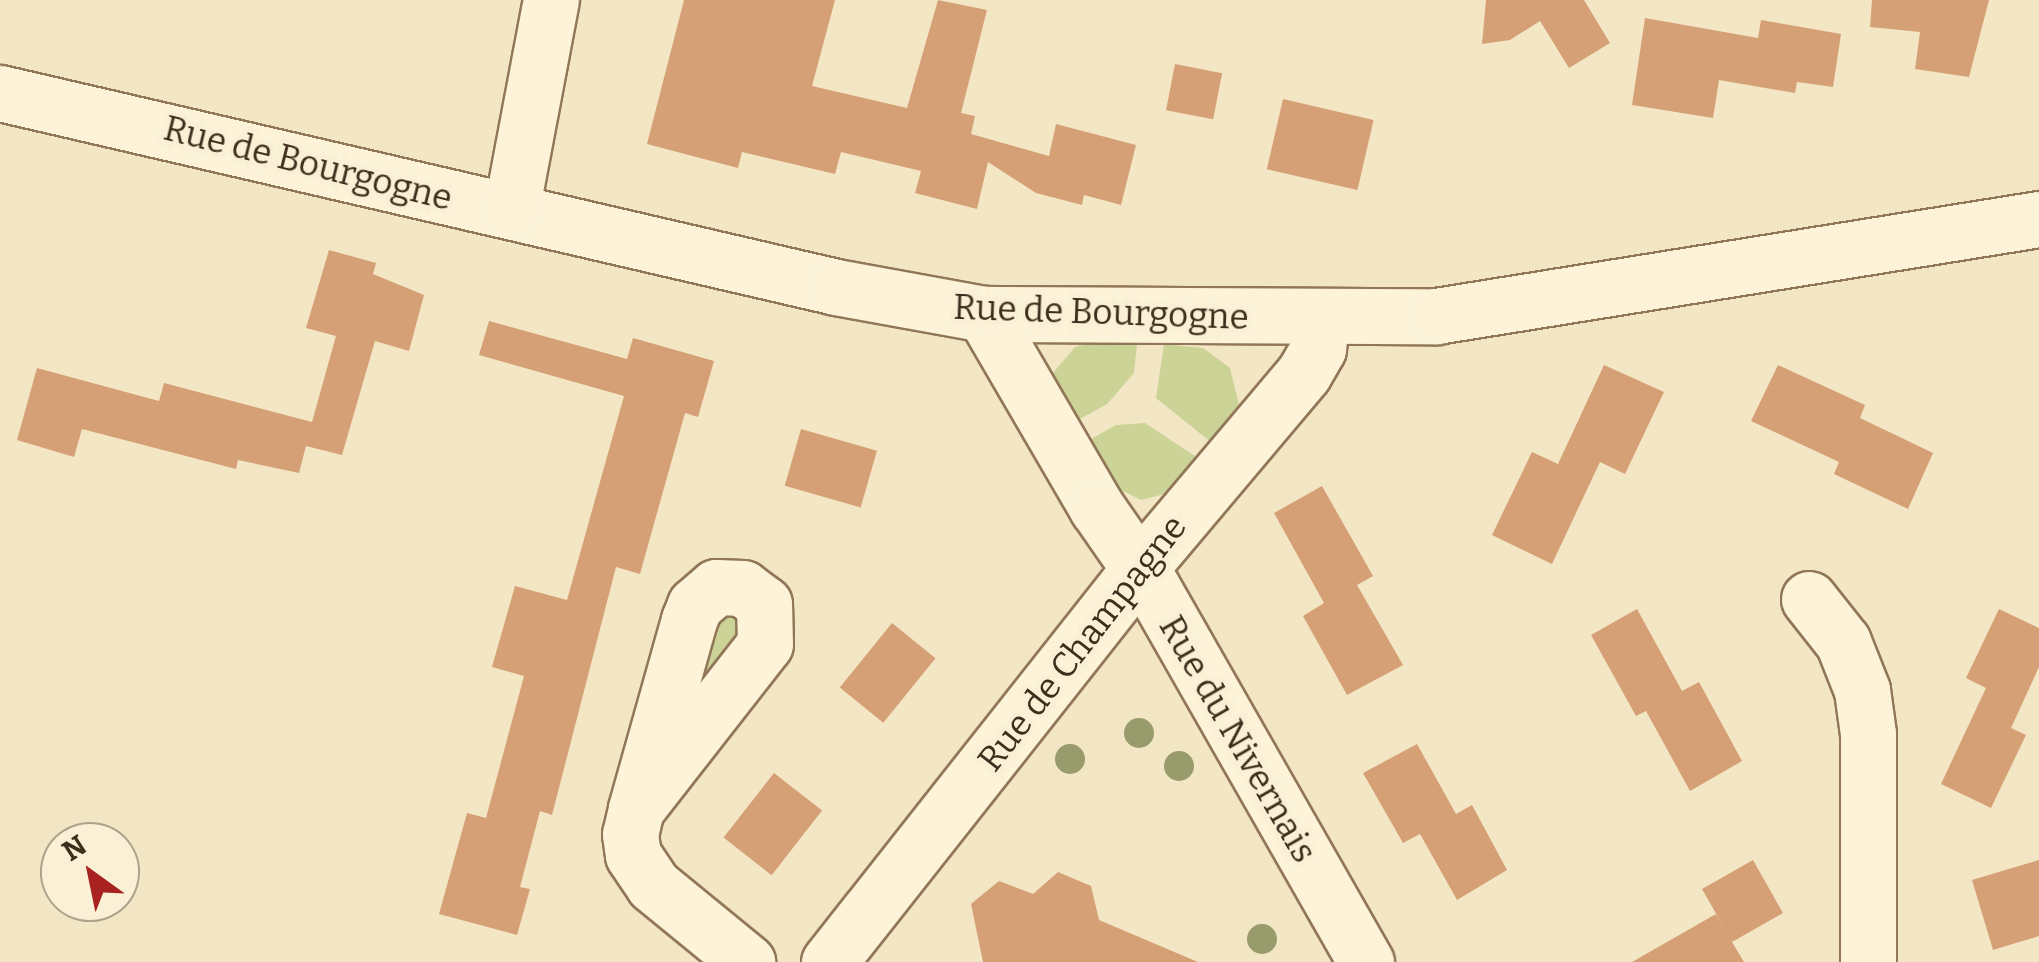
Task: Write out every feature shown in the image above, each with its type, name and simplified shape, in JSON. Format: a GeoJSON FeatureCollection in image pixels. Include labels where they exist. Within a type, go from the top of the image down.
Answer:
{"type":"FeatureCollection","features":[{"type":"Feature","properties":{"kind":"street"},"geometry":{"type":"LineString","coordinates":[[511,211],[551,0]]}},
{"type":"Feature","properties":{"kind":"street","name":"Rue de Bourgogne"},"geometry":{"type":"LineString","coordinates":[[0,93],[836,287],[984,314],[1321,320],[1436,316],[2039,219]]}},
{"type":"Feature","properties":{"kind":"street","name":"Rue du Nivernais"},"geometry":{"type":"LineString","coordinates":[[984,314],[1139,568],[1366,962]]}},
{"type":"Feature","properties":{"kind":"street","name":"Rue de Champagne"},"geometry":{"type":"LineString","coordinates":[[829,962],[1139,568],[1304,373],[1318,348],[1321,320]]}},
{"type":"Feature","properties":{"kind":"street"},"geometry":{"type":"LineString","coordinates":[[1810,600],[1843,642],[1862,690],[1868,734],[1868,962]]}},
{"type":"Feature","properties":{"kind":"street"},"geometry":{"type":"LineString","coordinates":[[636,808],[630,834],[640,871],[747,962]]}},
{"type":"Feature","properties":{"kind":"green space"},"geometry":{"type":"Polygon","coordinates":[[[1091,343],[1137,344],[1134,373],[1107,404],[1071,424],[1052,385],[1053,373],[1075,347],[1091,343]]]}},
{"type":"Feature","properties":{"kind":"green space"},"geometry":{"type":"Polygon","coordinates":[[[1164,344],[1203,348],[1230,368],[1240,409],[1217,447],[1156,398],[1164,344]]]}},
{"type":"Feature","properties":{"kind":"green space"},"geometry":{"type":"Polygon","coordinates":[[[1145,423],[1204,462],[1176,491],[1141,500],[1109,484],[1082,444],[1116,425],[1145,423]]]}},
{"type":"Feature","properties":{"kind":"green space"},"geometry":{"type":"Polygon","coordinates":[[[715,608],[751,613],[701,706],[685,686],[715,608]]]}},
{"type":"Feature","properties":{"kind":"building"},"geometry":{"type":"Polygon","coordinates":[[[684,0],[835,0],[812,86],[907,108],[938,0],[987,10],[961,113],[975,116],[971,134],[1049,156],[1056,124],[1136,145],[1121,205],[1084,195],[1082,205],[1036,193],[988,162],[977,209],[915,193],[921,171],[841,152],[835,174],[742,152],[738,168],[647,144],[684,0]]]}},
{"type":"Feature","properties":{"kind":"building"},"geometry":{"type":"Polygon","coordinates":[[[1486,0],[1584,0],[1610,43],[1569,68],[1540,21],[1510,40],[1482,44],[1486,0]]]}},
{"type":"Feature","properties":{"kind":"building"},"geometry":{"type":"Polygon","coordinates":[[[1872,0],[1989,0],[1969,77],[1915,69],[1920,32],[1870,27],[1872,0]]]}},
{"type":"Feature","properties":{"kind":"building"},"geometry":{"type":"Polygon","coordinates":[[[1645,18],[1758,38],[1761,20],[1841,34],[1833,87],[1797,82],[1795,93],[1719,80],[1713,118],[1632,105],[1645,18]]]}},
{"type":"Feature","properties":{"kind":"building"},"geometry":{"type":"Polygon","coordinates":[[[1175,64],[1222,73],[1213,119],[1166,110],[1175,64]]]}},
{"type":"Feature","properties":{"kind":"building"},"geometry":{"type":"Polygon","coordinates":[[[1283,99],[1374,120],[1357,190],[1267,169],[1283,99]]]}},
{"type":"Feature","properties":{"kind":"building"},"geometry":{"type":"Polygon","coordinates":[[[329,250],[376,263],[373,274],[424,295],[409,351],[375,341],[342,455],[306,446],[299,473],[238,460],[236,469],[82,429],[74,457],[17,440],[37,368],[159,401],[164,383],[312,422],[336,336],[306,328],[329,250]]]}},
{"type":"Feature","properties":{"kind":"building"},"geometry":{"type":"Polygon","coordinates":[[[489,321],[627,359],[633,338],[714,361],[698,417],[685,413],[640,574],[616,567],[552,815],[540,811],[520,887],[530,889],[517,935],[439,914],[467,813],[486,818],[524,676],[492,667],[515,586],[567,600],[624,396],[479,355],[489,321]]]}},
{"type":"Feature","properties":{"kind":"building"},"geometry":{"type":"Polygon","coordinates":[[[1604,365],[1664,392],[1625,474],[1600,462],[1552,564],[1492,535],[1532,452],[1558,464],[1604,365]]]}},
{"type":"Feature","properties":{"kind":"building"},"geometry":{"type":"Polygon","coordinates":[[[1778,365],[1865,405],[1860,418],[1933,453],[1908,509],[1834,474],[1839,462],[1751,421],[1778,365]]]}},
{"type":"Feature","properties":{"kind":"building"},"geometry":{"type":"Polygon","coordinates":[[[801,429],[877,451],[861,507],[785,486],[801,429]]]}},
{"type":"Feature","properties":{"kind":"building"},"geometry":{"type":"Polygon","coordinates":[[[1322,486],[1373,576],[1357,585],[1403,665],[1347,695],[1303,616],[1324,603],[1274,513],[1322,486]]]}},
{"type":"Feature","properties":{"kind":"building"},"geometry":{"type":"Polygon","coordinates":[[[1637,609],[1682,691],[1699,682],[1742,761],[1690,791],[1646,711],[1636,716],[1591,635],[1637,609]]]}},
{"type":"Feature","properties":{"kind":"building"},"geometry":{"type":"Polygon","coordinates":[[[1999,609],[2039,628],[2039,667],[2011,728],[2026,735],[1991,808],[1941,784],[1986,688],[1966,678],[1999,609]]]}},
{"type":"Feature","properties":{"kind":"building"},"geometry":{"type":"Polygon","coordinates":[[[892,623],[936,658],[883,723],[840,688],[892,623]]]}},
{"type":"Feature","properties":{"kind":"building"},"geometry":{"type":"Polygon","coordinates":[[[1417,744],[1456,814],[1472,805],[1507,870],[1457,900],[1420,834],[1403,843],[1363,773],[1417,744]]]}},
{"type":"Feature","properties":{"kind":"building"},"geometry":{"type":"Polygon","coordinates":[[[774,773],[822,811],[772,875],[724,838],[774,773]]]}},
{"type":"Feature","properties":{"kind":"building"},"geometry":{"type":"Polygon","coordinates":[[[1753,860],[1783,913],[1732,942],[1744,962],[1632,962],[1716,914],[1726,931],[1702,889],[1753,860]]]}},
{"type":"Feature","properties":{"kind":"building"},"geometry":{"type":"Polygon","coordinates":[[[2039,860],[2039,936],[1993,950],[1972,880],[2039,860]]]}},
{"type":"Feature","properties":{"kind":"building"},"geometry":{"type":"Polygon","coordinates":[[[1058,872],[1091,886],[1099,920],[1198,962],[983,962],[971,904],[999,881],[1033,894],[1058,872]]]}}]}
